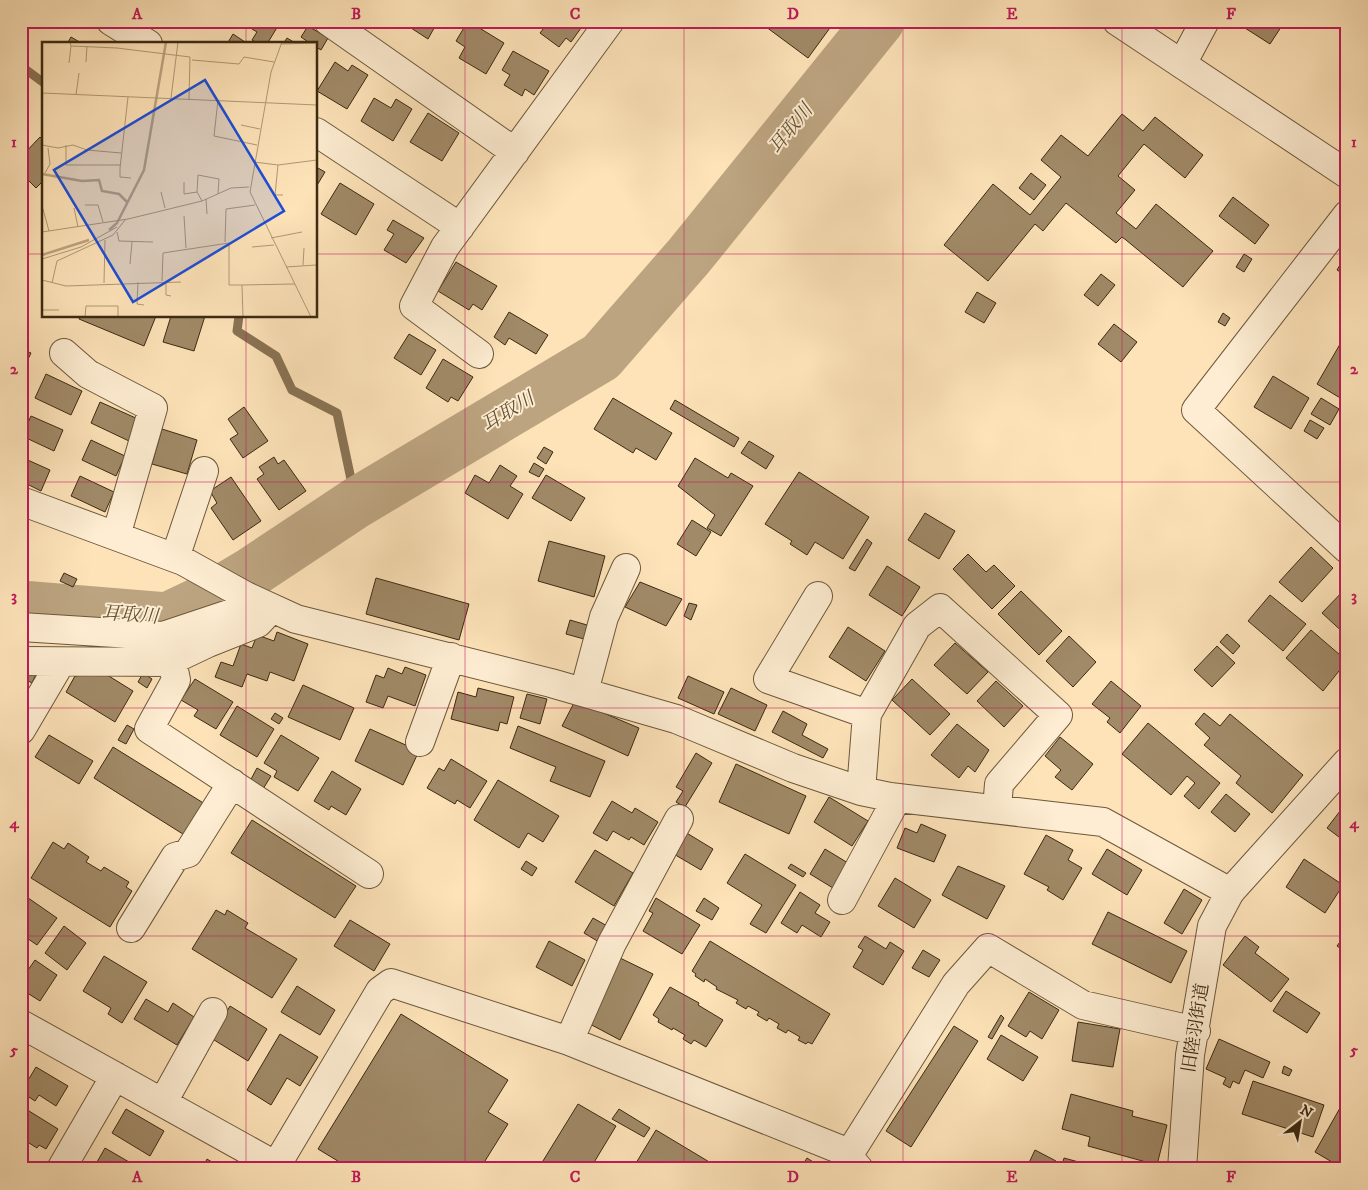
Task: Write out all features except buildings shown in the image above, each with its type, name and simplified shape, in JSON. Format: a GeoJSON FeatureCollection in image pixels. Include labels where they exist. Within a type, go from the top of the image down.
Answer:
{"type":"FeatureCollection","features":[{"type":"Feature","properties":{"kind":"street"},"geometry":{"type":"LineString","coordinates":[[111,21],[145,42]]}},
{"type":"Feature","properties":{"kind":"street"},"geometry":{"type":"LineString","coordinates":[[328,21],[515,152]]}},
{"type":"Feature","properties":{"kind":"street"},"geometry":{"type":"LineString","coordinates":[[479,354],[414,306],[445,247],[610,21]]}},
{"type":"Feature","properties":{"kind":"street"},"geometry":{"type":"LineString","coordinates":[[1117,21],[1347,174]]}},
{"type":"Feature","properties":{"kind":"street"},"geometry":{"type":"LineString","coordinates":[[1182,64],[1205,21]]}},
{"type":"Feature","properties":{"kind":"street"},"geometry":{"type":"LineString","coordinates":[[318,133],[460,226]]}},
{"type":"Feature","properties":{"kind":"street"},"geometry":{"type":"LineString","coordinates":[[1347,214],[1196,410],[1347,549]]}},
{"type":"Feature","properties":{"kind":"street"},"geometry":{"type":"LineString","coordinates":[[64,353],[88,374],[153,408],[116,536]]}},
{"type":"Feature","properties":{"kind":"street"},"geometry":{"type":"LineString","coordinates":[[179,560],[204,471]]}},
{"type":"Feature","properties":{"kind":"street"},"geometry":{"type":"LineString","coordinates":[[21,501],[179,560],[257,602],[296,619],[450,657],[676,718],[793,768],[861,791],[897,798],[1104,822],[1230,892]]}},
{"type":"Feature","properties":{"kind":"street"},"geometry":{"type":"LineString","coordinates":[[584,692],[604,617],[626,568]]}},
{"type":"Feature","properties":{"kind":"street"},"geometry":{"type":"LineString","coordinates":[[818,596],[768,679],[866,714]]}},
{"type":"Feature","properties":{"kind":"street"},"geometry":{"type":"LineString","coordinates":[[21,626],[163,636],[242,610],[257,602]]}},
{"type":"Feature","properties":{"kind":"street"},"geometry":{"type":"LineString","coordinates":[[21,661],[134,663],[172,660],[258,623],[257,602]]}},
{"type":"Feature","properties":{"kind":"street"},"geometry":{"type":"LineString","coordinates":[[861,791],[866,714],[918,626],[940,608],[1058,715],[999,784],[997,809]]}},
{"type":"Feature","properties":{"kind":"street"},"geometry":{"type":"LineString","coordinates":[[420,742],[450,657]]}},
{"type":"Feature","properties":{"kind":"street"},"geometry":{"type":"LineString","coordinates":[[172,660],[176,680],[149,729],[369,874]]}},
{"type":"Feature","properties":{"kind":"street"},"geometry":{"type":"LineString","coordinates":[[21,730],[61,662]]}},
{"type":"Feature","properties":{"kind":"street","name":"旧陸羽街道"},"geometry":{"type":"LineString","coordinates":[[1182,1169],[1190,1055],[1196,1031],[1212,926],[1230,892],[1347,762]]}},
{"type":"Feature","properties":{"kind":"street"},"geometry":{"type":"LineString","coordinates":[[131,928],[175,858],[188,853],[232,783]]}},
{"type":"Feature","properties":{"kind":"street"},"geometry":{"type":"LineString","coordinates":[[842,900],[897,798]]}},
{"type":"Feature","properties":{"kind":"street"},"geometry":{"type":"LineString","coordinates":[[569,1041],[579,1014],[612,943],[679,819]]}},
{"type":"Feature","properties":{"kind":"street"},"geometry":{"type":"LineString","coordinates":[[21,1024],[279,1167],[380,991],[391,983],[569,1041],[844,1151],[853,1162],[956,984],[988,948],[1083,1006],[1196,1031]]}},
{"type":"Feature","properties":{"kind":"street"},"geometry":{"type":"LineString","coordinates":[[163,1102],[213,1012]]}},
{"type":"Feature","properties":{"kind":"street"},"geometry":{"type":"LineString","coordinates":[[61,1169],[115,1076]]}},
{"type":"Feature","properties":{"kind":"waterway","name":"耳取川"},"geometry":{"type":"LineString","coordinates":[[21,606],[167,618],[207,599],[249,574],[356,503],[601,357],[689,256],[879,21]]}},
{"type":"Feature","properties":{"kind":"waterway"},"geometry":{"type":"LineString","coordinates":[[21,66],[42,82]]}},
{"type":"Feature","properties":{"kind":"waterway"},"geometry":{"type":"LineString","coordinates":[[239,318],[237,331],[276,356],[292,390],[337,413],[356,503]]}}]}
